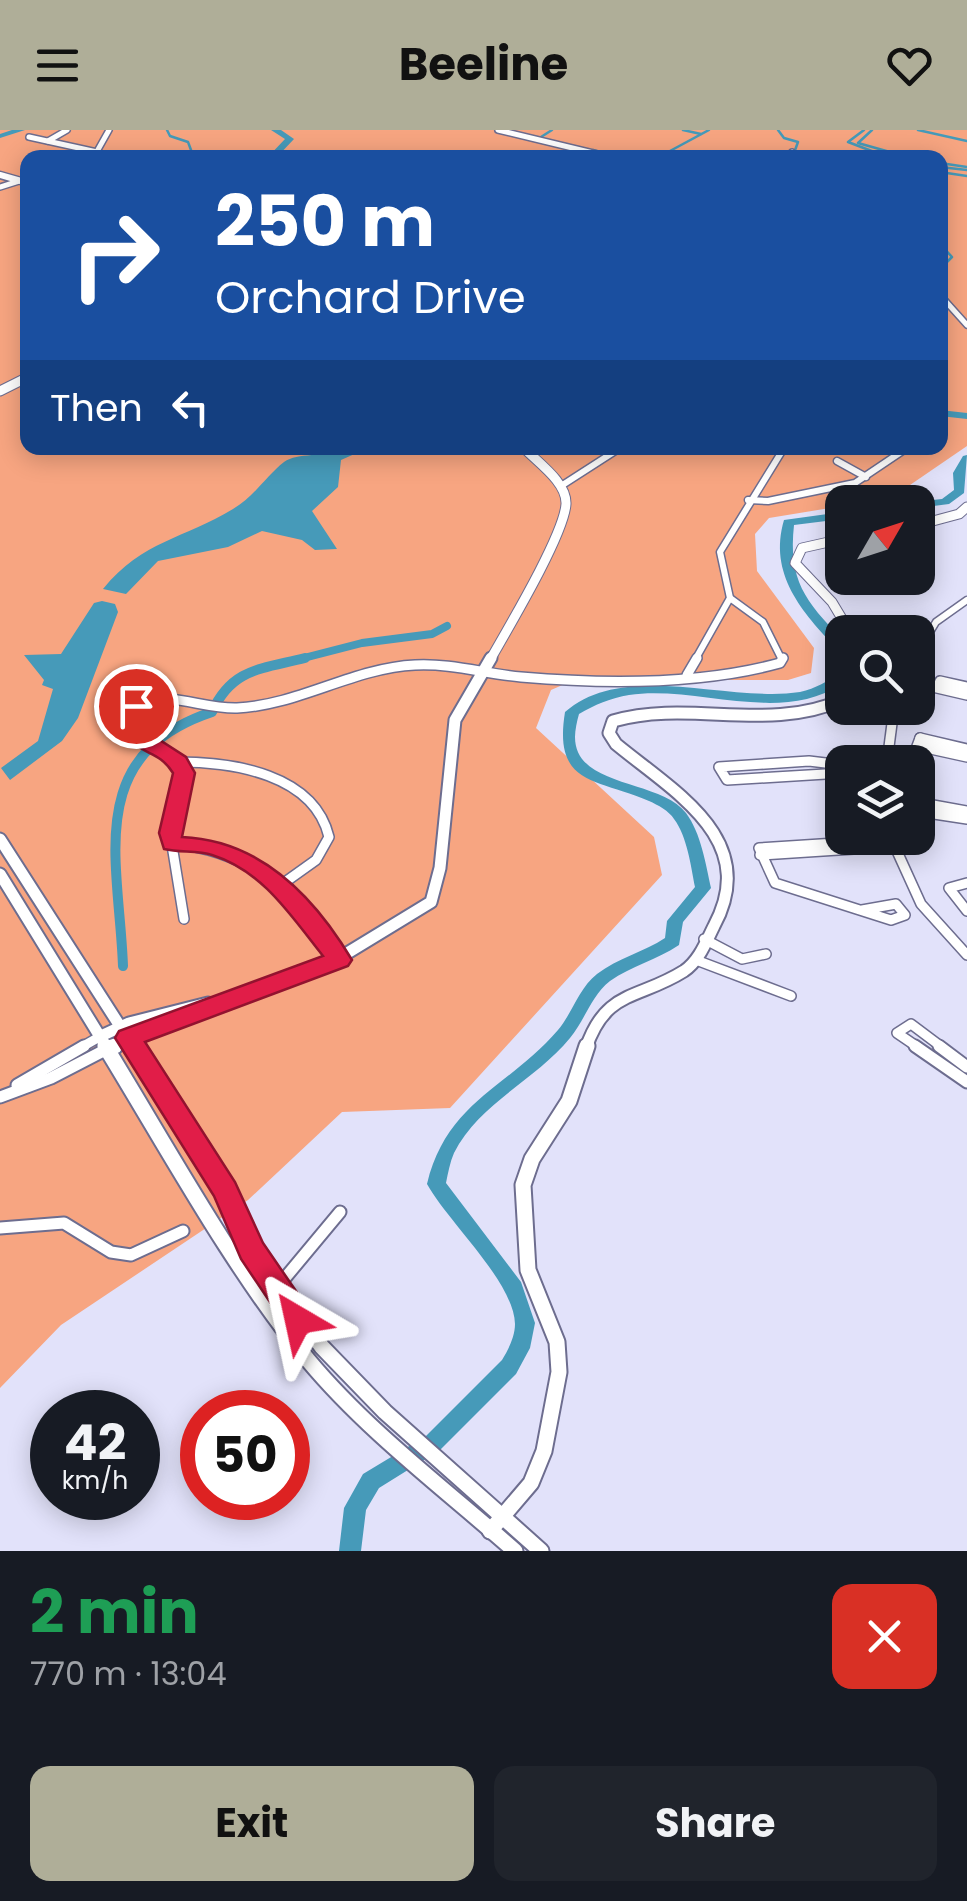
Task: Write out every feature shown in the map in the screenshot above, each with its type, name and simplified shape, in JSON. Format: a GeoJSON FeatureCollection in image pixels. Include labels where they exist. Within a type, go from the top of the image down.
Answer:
{"type":"FeatureCollection","features":[{"type":"Feature","properties":{"kind":"street"},"geometry":{"type":"LineString","coordinates":[[48,141],[67,130]]}},
{"type":"Feature","properties":{"kind":"street"},"geometry":{"type":"LineString","coordinates":[[498,130],[581,150]]}},
{"type":"Feature","properties":{"kind":"street"},"geometry":{"type":"LineString","coordinates":[[29,136],[79,150]]}},
{"type":"Feature","properties":{"kind":"street"},"geometry":{"type":"LineString","coordinates":[[948,304],[967,325]]}},
{"type":"Feature","properties":{"kind":"street"},"geometry":{"type":"LineString","coordinates":[[0,1096],[51,1078],[124,1032],[333,963],[431,902],[440,868],[455,720],[532,587],[566,504],[561,486],[531,455]]}},
{"type":"Feature","properties":{"kind":"street"},"geometry":{"type":"LineString","coordinates":[[561,486],[609,455]]}},
{"type":"Feature","properties":{"kind":"street"},"geometry":{"type":"LineString","coordinates":[[688,674],[730,598],[720,552],[748,500],[779,455]]}},
{"type":"Feature","properties":{"kind":"street"},"geometry":{"type":"LineString","coordinates":[[748,500],[768,501],[839,488],[866,476],[895,455]]}},
{"type":"Feature","properties":{"kind":"street"},"geometry":{"type":"LineString","coordinates":[[837,461],[866,476]]}},
{"type":"Feature","properties":{"kind":"street"},"geometry":{"type":"LineString","coordinates":[[935,522],[967,507]]}},
{"type":"Feature","properties":{"kind":"street"},"geometry":{"type":"LineString","coordinates":[[825,543],[802,548],[796,563],[825,594]]}},
{"type":"Feature","properties":{"kind":"street"},"geometry":{"type":"LineString","coordinates":[[280,885],[300,875],[324,851],[330,833],[325,813],[288,784],[247,766],[199,759],[178,762],[152,749],[138,735],[136,706],[150,698],[208,706],[255,706],[396,667],[426,665],[526,677],[688,674],[772,666],[783,658],[774,638],[750,606],[730,598]]}},
{"type":"Feature","properties":{"kind":"street"},"geometry":{"type":"LineString","coordinates":[[935,624],[967,600]]}},
{"type":"Feature","properties":{"kind":"street"},"geometry":{"type":"LineString","coordinates":[[496,1524],[531,1483],[544,1451],[559,1372],[557,1342],[528,1270],[523,1185],[544,1137],[569,1102],[590,1037],[605,1008],[685,970],[696,960],[722,912],[728,880],[725,848],[695,809],[616,744],[609,732],[613,721],[648,711],[693,715],[808,712],[825,706]]}},
{"type":"Feature","properties":{"kind":"street"},"geometry":{"type":"LineString","coordinates":[[967,748],[920,738],[917,746],[967,757]]}},
{"type":"Feature","properties":{"kind":"street"},"geometry":{"type":"LineString","coordinates":[[825,762],[809,760],[719,768],[726,780],[825,774]]}},
{"type":"Feature","properties":{"kind":"street"},"geometry":{"type":"LineString","coordinates":[[178,762],[184,773],[170,833],[184,920]]}},
{"type":"Feature","properties":{"kind":"street"},"geometry":{"type":"LineString","coordinates":[[967,811],[922,803],[922,812],[967,819]]}},
{"type":"Feature","properties":{"kind":"street"},"geometry":{"type":"LineString","coordinates":[[0,839],[226,1190],[268,1291]]}},
{"type":"Feature","properties":{"kind":"street"},"geometry":{"type":"LineString","coordinates":[[825,843],[760,846],[760,854],[775,882],[891,920],[905,915],[901,909],[921,904]]}},
{"type":"Feature","properties":{"kind":"street"},"geometry":{"type":"LineString","coordinates":[[172,844],[223,848],[280,885],[333,963]]}},
{"type":"Feature","properties":{"kind":"street"},"geometry":{"type":"LineString","coordinates":[[898,855],[921,904],[967,955]]}},
{"type":"Feature","properties":{"kind":"street"},"geometry":{"type":"LineString","coordinates":[[0,874],[104,1042],[268,1291],[385,1425],[496,1524],[541,1551]]}},
{"type":"Feature","properties":{"kind":"street"},"geometry":{"type":"LineString","coordinates":[[967,883],[949,888],[967,911]]}},
{"type":"Feature","properties":{"kind":"street"},"geometry":{"type":"LineString","coordinates":[[704,939],[743,960],[757,960],[766,954]]}},
{"type":"Feature","properties":{"kind":"street"},"geometry":{"type":"LineString","coordinates":[[696,960],[791,996]]}},
{"type":"Feature","properties":{"kind":"street"},"geometry":{"type":"LineString","coordinates":[[967,1068],[911,1024],[897,1032],[967,1082]]}},
{"type":"Feature","properties":{"kind":"street"},"geometry":{"type":"LineString","coordinates":[[268,1291],[340,1212]]}},
{"type":"Feature","properties":{"kind":"street"},"geometry":{"type":"LineString","coordinates":[[0,1228],[64,1223],[110,1252],[131,1255],[183,1232]]}},
{"type":"Feature","properties":{"kind":"street"},"geometry":{"type":"LineString","coordinates":[[496,1524],[515,1551]]}},
{"type":"Feature","properties":{"kind":"shaded area"},"geometry":{"type":"Polygon","coordinates":[[[0,130],[497,130],[581,150],[20,150],[20,455],[948,455],[948,306],[967,326],[967,446],[910,485],[825,485],[825,509],[769,518],[755,534],[757,571],[814,648],[811,673],[788,680],[574,680],[551,690],[536,728],[654,837],[662,875],[450,1108],[342,1112],[248,1200],[61,1325],[0,1388],[0,130]]]}},
{"type":"Feature","properties":{"kind":"shaded area"},"geometry":{"type":"Polygon","coordinates":[[[504,130],[967,130],[967,323],[948,302],[948,150],[590,150],[504,130]]]}},
{"type":"Feature","properties":{"kind":"water"},"geometry":{"type":"Polygon","coordinates":[[[352,455],[341,460],[338,487],[312,511],[337,549],[315,550],[302,540],[262,531],[228,547],[158,561],[126,594],[103,589],[149,550],[240,504],[284,462],[296,457],[352,455]]]}},
{"type":"Feature","properties":{"kind":"water"},"geometry":{"type":"Polygon","coordinates":[[[94,603],[115,604],[118,612],[78,718],[62,741],[10,780],[1,768],[38,741],[53,689],[42,685],[44,680],[24,655],[61,654],[94,603]]]}},
{"type":"Feature","properties":{"kind":"waterway"},"geometry":{"type":"LineString","coordinates":[[0,136],[21,130]]}},
{"type":"Feature","properties":{"kind":"waterway"},"geometry":{"type":"LineString","coordinates":[[167,130],[170,136],[188,142],[191,150]]}},
{"type":"Feature","properties":{"kind":"waterway"},"geometry":{"type":"LineString","coordinates":[[275,130],[290,139],[279,150]]}},
{"type":"Feature","properties":{"kind":"waterway"},"geometry":{"type":"LineString","coordinates":[[541,137],[552,130]]}},
{"type":"Feature","properties":{"kind":"waterway"},"geometry":{"type":"LineString","coordinates":[[683,130],[701,134]]}},
{"type":"Feature","properties":{"kind":"waterway"},"geometry":{"type":"LineString","coordinates":[[672,150],[709,130]]}},
{"type":"Feature","properties":{"kind":"waterway"},"geometry":{"type":"LineString","coordinates":[[778,130],[784,138],[798,142],[795,150]]}},
{"type":"Feature","properties":{"kind":"waterway"},"geometry":{"type":"LineString","coordinates":[[864,130],[848,142],[869,150]]}},
{"type":"Feature","properties":{"kind":"waterway"},"geometry":{"type":"LineString","coordinates":[[872,130],[858,143],[883,150]]}},
{"type":"Feature","properties":{"kind":"waterway"},"geometry":{"type":"LineString","coordinates":[[918,130],[967,141]]}},
{"type":"Feature","properties":{"kind":"waterway"},"geometry":{"type":"LineString","coordinates":[[948,164],[967,167]]}},
{"type":"Feature","properties":{"kind":"waterway"},"geometry":{"type":"LineString","coordinates":[[948,168],[967,170]]}},
{"type":"Feature","properties":{"kind":"waterway"},"geometry":{"type":"LineString","coordinates":[[948,173],[967,176]]}},
{"type":"Feature","properties":{"kind":"waterway"},"geometry":{"type":"LineString","coordinates":[[948,253],[952,257],[948,261]]}},
{"type":"Feature","properties":{"kind":"waterway"},"geometry":{"type":"LineString","coordinates":[[948,300],[956,310]]}},
{"type":"Feature","properties":{"kind":"waterway"},"geometry":{"type":"LineString","coordinates":[[948,414],[967,416]]}},
{"type":"Feature","properties":{"kind":"waterway"},"geometry":{"type":"LineString","coordinates":[[935,503],[945,502],[960,491],[959,473],[967,458]]}},
{"type":"Feature","properties":{"kind":"waterway"},"geometry":{"type":"LineString","coordinates":[[825,518],[788,522],[786,544],[786,562],[796,592],[825,628]]}},
{"type":"Feature","properties":{"kind":"waterway"},"geometry":{"type":"LineString","coordinates":[[296,660],[362,643],[432,634],[447,626]]}},
{"type":"Feature","properties":{"kind":"waterway"},"geometry":{"type":"LineString","coordinates":[[123,966],[115,851],[118,816],[126,784],[143,755],[171,731],[212,712],[220,697],[239,678],[305,658]]}},
{"type":"Feature","properties":{"kind":"waterway"},"geometry":{"type":"LineString","coordinates":[[350,1551],[355,1508],[371,1481],[433,1443],[509,1367],[520,1348],[525,1323],[514,1288],[436,1184],[446,1151],[472,1115],[565,1033],[599,981],[673,941],[675,921],[703,888],[690,838],[679,814],[664,802],[603,781],[586,772],[573,758],[568,739],[572,712],[603,697],[637,690],[774,698],[825,688]]}},
{"type":"Feature","properties":{"kind":"route"},"geometry":{"type":"LineString","coordinates":[[136,706],[134,725],[138,735],[152,749],[178,762],[184,773],[170,833],[172,844],[223,848],[247,861],[280,885],[339,960],[128,1038],[226,1190],[252,1250],[298,1320]]}}]}
